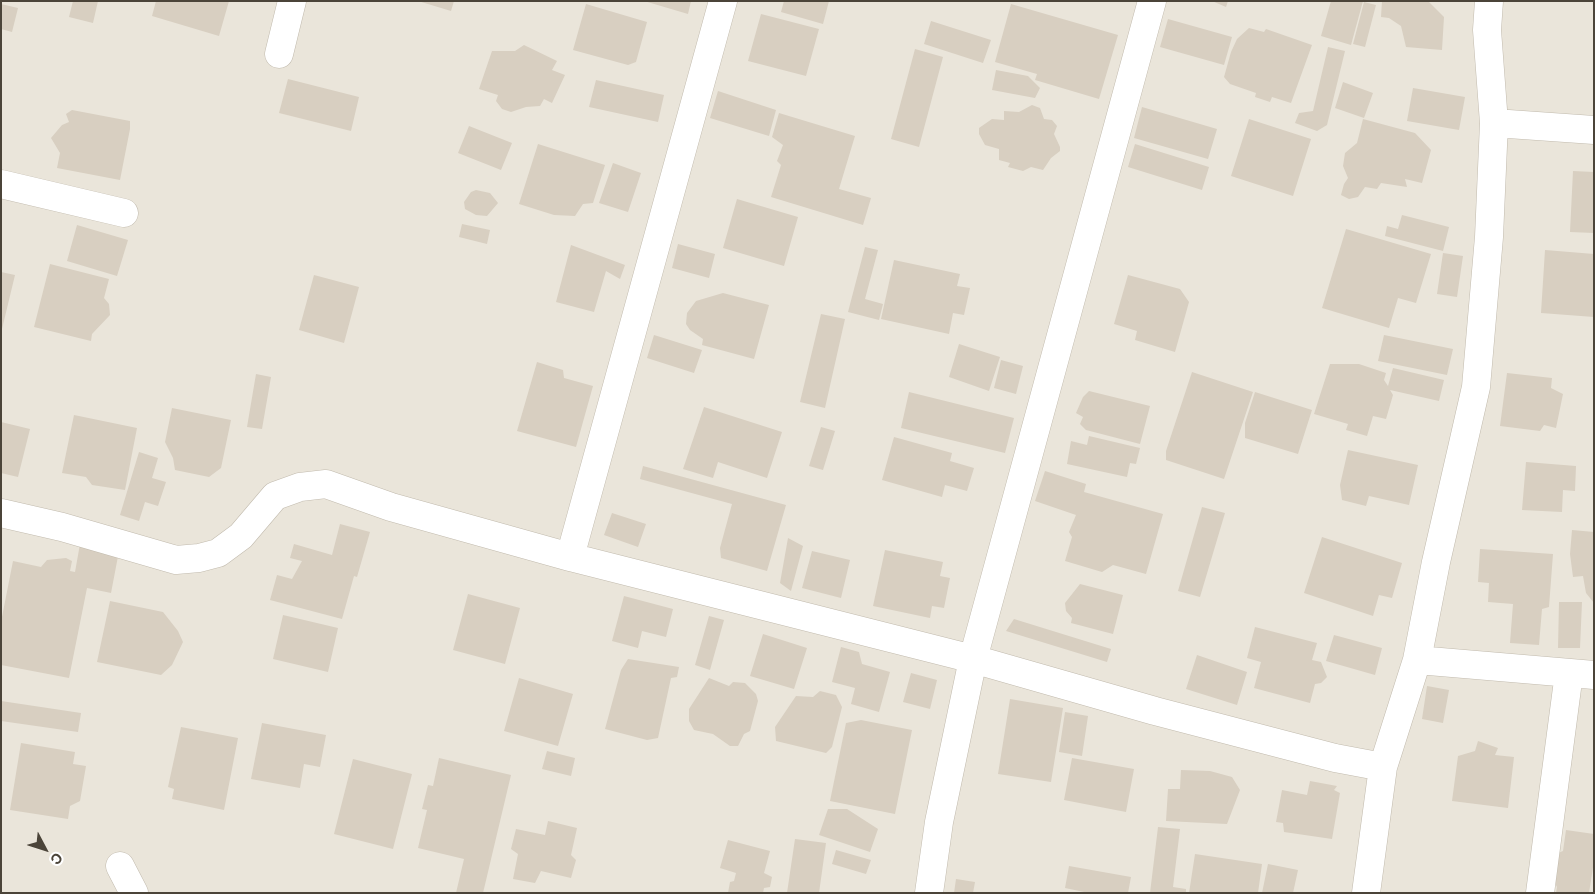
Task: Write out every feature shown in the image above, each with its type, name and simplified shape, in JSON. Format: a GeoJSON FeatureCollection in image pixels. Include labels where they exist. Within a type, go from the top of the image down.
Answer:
{"type":"FeatureCollection","features":[{"type":"Feature","properties":{"kind":"street"},"geometry":{"type":"LineString","coordinates":[[279,54],[292,1]]}},
{"type":"Feature","properties":{"kind":"street"},"geometry":{"type":"LineString","coordinates":[[570,556],[723,1]]}},
{"type":"Feature","properties":{"kind":"street"},"geometry":{"type":"LineString","coordinates":[[929,893],[939,822],[973,659],[1152,1]]}},
{"type":"Feature","properties":{"kind":"street"},"geometry":{"type":"LineString","coordinates":[[1366,893],[1383,767],[1417,660],[1436,562],[1476,387],[1489,237],[1494,123],[1487,30],[1489,1]]}},
{"type":"Feature","properties":{"kind":"street"},"geometry":{"type":"LineString","coordinates":[[1494,123],[1594,130]]}},
{"type":"Feature","properties":{"kind":"street"},"geometry":{"type":"LineString","coordinates":[[1,184],[124,213]]}},
{"type":"Feature","properties":{"kind":"street"},"geometry":{"type":"LineString","coordinates":[[1,513],[62,527],[176,560],[218,553],[241,536],[275,496],[300,486],[326,484],[391,506],[570,556],[973,659],[1155,711],[1335,758],[1383,767]]}},
{"type":"Feature","properties":{"kind":"street"},"geometry":{"type":"LineString","coordinates":[[1417,660],[1581,674],[1540,893]]}},
{"type":"Feature","properties":{"kind":"street"},"geometry":{"type":"LineString","coordinates":[[120,866],[134,893]]}},
{"type":"Feature","properties":{"kind":"shaded area"},"geometry":{"type":"Polygon","coordinates":[[[1,1],[1594,1],[1594,893],[1,893],[1,1]]]}},
{"type":"Feature","properties":{"kind":"building"},"geometry":{"type":"Polygon","coordinates":[[[73,1],[98,1],[93,23],[69,17],[73,1]]]}},
{"type":"Feature","properties":{"kind":"building"},"geometry":{"type":"Polygon","coordinates":[[[156,1],[229,1],[219,36],[152,16],[156,1]]]}},
{"type":"Feature","properties":{"kind":"building"},"geometry":{"type":"Polygon","coordinates":[[[418,1],[454,1],[451,11],[418,1]]]}},
{"type":"Feature","properties":{"kind":"building"},"geometry":{"type":"Polygon","coordinates":[[[644,1],[691,1],[688,14],[644,1]]]}},
{"type":"Feature","properties":{"kind":"building"},"geometry":{"type":"Polygon","coordinates":[[[784,1],[829,1],[823,24],[781,12],[784,1]]]}},
{"type":"Feature","properties":{"kind":"building"},"geometry":{"type":"Polygon","coordinates":[[[1212,1],[1228,1],[1226,7],[1212,1]]]}},
{"type":"Feature","properties":{"kind":"building"},"geometry":{"type":"Polygon","coordinates":[[[1331,1],[1363,1],[1351,45],[1321,36],[1331,1]]]}},
{"type":"Feature","properties":{"kind":"building"},"geometry":{"type":"Polygon","coordinates":[[[1382,1],[1428,1],[1444,17],[1442,50],[1406,47],[1401,26],[1389,18],[1381,17],[1382,1]]]}},
{"type":"Feature","properties":{"kind":"building"},"geometry":{"type":"Polygon","coordinates":[[[1364,2],[1376,5],[1365,47],[1353,44],[1364,2]]]}},
{"type":"Feature","properties":{"kind":"building"},"geometry":{"type":"Polygon","coordinates":[[[1,4],[18,8],[12,32],[1,29],[1,4]]]}},
{"type":"Feature","properties":{"kind":"building"},"geometry":{"type":"Polygon","coordinates":[[[586,4],[647,22],[636,62],[628,65],[573,50],[586,4]]]}},
{"type":"Feature","properties":{"kind":"building"},"geometry":{"type":"Polygon","coordinates":[[[1011,4],[1118,35],[1099,99],[1035,80],[1037,74],[995,62],[1011,4]]]}},
{"type":"Feature","properties":{"kind":"building"},"geometry":{"type":"Polygon","coordinates":[[[761,14],[819,29],[806,76],[748,61],[761,14]]]}},
{"type":"Feature","properties":{"kind":"building"},"geometry":{"type":"Polygon","coordinates":[[[1168,19],[1232,37],[1224,65],[1160,47],[1168,19]]]}},
{"type":"Feature","properties":{"kind":"building"},"geometry":{"type":"Polygon","coordinates":[[[931,21],[991,40],[983,63],[924,44],[931,21]]]}},
{"type":"Feature","properties":{"kind":"building"},"geometry":{"type":"Polygon","coordinates":[[[1249,28],[1264,32],[1266,29],[1312,45],[1291,103],[1272,97],[1270,102],[1255,97],[1256,93],[1230,84],[1224,77],[1237,39],[1249,28]]]}},
{"type":"Feature","properties":{"kind":"building"},"geometry":{"type":"Polygon","coordinates":[[[524,45],[557,61],[552,70],[565,75],[552,103],[544,99],[540,106],[526,107],[511,112],[502,109],[496,101],[498,95],[479,89],[492,51],[515,51],[524,45]]]}},
{"type":"Feature","properties":{"kind":"building"},"geometry":{"type":"Polygon","coordinates":[[[1328,47],[1345,51],[1327,125],[1317,131],[1295,123],[1299,113],[1313,111],[1328,47]]]}},
{"type":"Feature","properties":{"kind":"building"},"geometry":{"type":"Polygon","coordinates":[[[915,49],[943,57],[919,147],[891,139],[915,49]]]}},
{"type":"Feature","properties":{"kind":"building"},"geometry":{"type":"Polygon","coordinates":[[[996,70],[1028,76],[1040,88],[1035,98],[992,90],[996,70]]]}},
{"type":"Feature","properties":{"kind":"building"},"geometry":{"type":"Polygon","coordinates":[[[288,79],[359,97],[351,131],[279,113],[288,79]]]}},
{"type":"Feature","properties":{"kind":"building"},"geometry":{"type":"Polygon","coordinates":[[[596,80],[664,95],[658,122],[589,107],[596,80]]]}},
{"type":"Feature","properties":{"kind":"building"},"geometry":{"type":"Polygon","coordinates":[[[1343,82],[1373,93],[1364,118],[1335,108],[1343,82]]]}},
{"type":"Feature","properties":{"kind":"building"},"geometry":{"type":"Polygon","coordinates":[[[1413,88],[1465,97],[1459,130],[1407,121],[1413,88]]]}},
{"type":"Feature","properties":{"kind":"building"},"geometry":{"type":"Polygon","coordinates":[[[718,91],[776,110],[769,136],[710,118],[718,91]]]}},
{"type":"Feature","properties":{"kind":"building"},"geometry":{"type":"Polygon","coordinates":[[[1032,105],[1040,108],[1044,119],[1052,120],[1057,126],[1054,134],[1060,151],[1051,158],[1043,170],[1031,167],[1023,171],[1008,167],[1010,163],[999,160],[999,149],[985,145],[979,134],[979,128],[992,119],[1004,120],[1004,111],[1019,112],[1032,105]]]}},
{"type":"Feature","properties":{"kind":"building"},"geometry":{"type":"Polygon","coordinates":[[[1142,107],[1217,129],[1208,159],[1134,138],[1142,107]]]}},
{"type":"Feature","properties":{"kind":"building"},"geometry":{"type":"Polygon","coordinates":[[[72,110],[130,121],[120,180],[57,168],[60,153],[51,138],[62,125],[69,122],[66,114],[72,110]]]}},
{"type":"Feature","properties":{"kind":"building"},"geometry":{"type":"Polygon","coordinates":[[[779,113],[855,136],[839,189],[871,198],[863,225],[771,197],[781,165],[777,161],[783,145],[772,137],[779,113]]]}},
{"type":"Feature","properties":{"kind":"building"},"geometry":{"type":"Polygon","coordinates":[[[1249,119],[1311,139],[1293,196],[1231,176],[1249,119]]]}},
{"type":"Feature","properties":{"kind":"building"},"geometry":{"type":"Polygon","coordinates":[[[1363,119],[1415,133],[1431,150],[1422,183],[1405,179],[1407,187],[1381,183],[1377,189],[1365,187],[1358,197],[1349,199],[1341,195],[1348,178],[1343,166],[1345,153],[1357,143],[1363,119]]]}},
{"type":"Feature","properties":{"kind":"building"},"geometry":{"type":"Polygon","coordinates":[[[469,126],[512,143],[501,170],[458,153],[469,126]]]}},
{"type":"Feature","properties":{"kind":"building"},"geometry":{"type":"Polygon","coordinates":[[[538,144],[605,165],[593,203],[583,204],[575,216],[554,215],[519,204],[538,144]]]}},
{"type":"Feature","properties":{"kind":"building"},"geometry":{"type":"Polygon","coordinates":[[[1135,144],[1209,167],[1202,190],[1128,167],[1135,144]]]}},
{"type":"Feature","properties":{"kind":"building"},"geometry":{"type":"Polygon","coordinates":[[[613,163],[641,173],[628,212],[599,203],[613,163]]]}},
{"type":"Feature","properties":{"kind":"building"},"geometry":{"type":"Polygon","coordinates":[[[1573,171],[1594,172],[1594,233],[1570,232],[1573,171]]]}},
{"type":"Feature","properties":{"kind":"building"},"geometry":{"type":"Polygon","coordinates":[[[476,190],[490,193],[498,203],[487,216],[476,215],[465,209],[464,202],[471,192],[476,190]]]}},
{"type":"Feature","properties":{"kind":"building"},"geometry":{"type":"Polygon","coordinates":[[[737,199],[798,217],[784,266],[723,248],[737,199]]]}},
{"type":"Feature","properties":{"kind":"building"},"geometry":{"type":"Polygon","coordinates":[[[1402,215],[1449,227],[1443,251],[1385,236],[1387,226],[1398,229],[1402,215]]]}},
{"type":"Feature","properties":{"kind":"building"},"geometry":{"type":"Polygon","coordinates":[[[462,224],[490,230],[487,244],[459,237],[462,224]]]}},
{"type":"Feature","properties":{"kind":"building"},"geometry":{"type":"Polygon","coordinates":[[[77,225],[128,240],[117,276],[67,261],[77,225]]]}},
{"type":"Feature","properties":{"kind":"building"},"geometry":{"type":"Polygon","coordinates":[[[1346,229],[1431,254],[1416,303],[1398,298],[1389,328],[1322,308],[1346,229]]]}},
{"type":"Feature","properties":{"kind":"building"},"geometry":{"type":"Polygon","coordinates":[[[678,244],[715,254],[709,278],[672,268],[678,244]]]}},
{"type":"Feature","properties":{"kind":"building"},"geometry":{"type":"Polygon","coordinates":[[[571,245],[625,265],[620,279],[606,271],[594,312],[556,302],[571,245]]]}},
{"type":"Feature","properties":{"kind":"building"},"geometry":{"type":"Polygon","coordinates":[[[865,247],[878,250],[865,299],[883,304],[879,320],[848,312],[865,247]]]}},
{"type":"Feature","properties":{"kind":"building"},"geometry":{"type":"Polygon","coordinates":[[[1545,250],[1594,254],[1594,317],[1541,313],[1545,250]]]}},
{"type":"Feature","properties":{"kind":"building"},"geometry":{"type":"Polygon","coordinates":[[[1443,253],[1463,256],[1457,297],[1437,294],[1443,253]]]}},
{"type":"Feature","properties":{"kind":"building"},"geometry":{"type":"Polygon","coordinates":[[[894,260],[960,274],[957,286],[970,288],[964,315],[953,313],[949,334],[881,319],[894,260]]]}},
{"type":"Feature","properties":{"kind":"building"},"geometry":{"type":"Polygon","coordinates":[[[50,264],[109,279],[104,298],[109,304],[110,315],[92,334],[91,341],[34,327],[50,264]]]}},
{"type":"Feature","properties":{"kind":"building"},"geometry":{"type":"Polygon","coordinates":[[[1,272],[15,275],[2,329],[1,329],[1,272]]]}},
{"type":"Feature","properties":{"kind":"building"},"geometry":{"type":"Polygon","coordinates":[[[314,275],[359,287],[344,343],[299,330],[314,275]]]}},
{"type":"Feature","properties":{"kind":"building"},"geometry":{"type":"Polygon","coordinates":[[[1128,275],[1180,289],[1189,302],[1175,352],[1135,340],[1137,331],[1114,324],[1128,275]]]}},
{"type":"Feature","properties":{"kind":"building"},"geometry":{"type":"Polygon","coordinates":[[[723,293],[769,305],[754,359],[702,345],[703,339],[690,330],[686,324],[687,313],[696,301],[723,293]]]}},
{"type":"Feature","properties":{"kind":"building"},"geometry":{"type":"Polygon","coordinates":[[[821,314],[845,319],[825,408],[800,402],[821,314]]]}},
{"type":"Feature","properties":{"kind":"building"},"geometry":{"type":"Polygon","coordinates":[[[654,335],[702,350],[694,373],[647,358],[654,335]]]}},
{"type":"Feature","properties":{"kind":"building"},"geometry":{"type":"Polygon","coordinates":[[[1384,335],[1453,349],[1447,375],[1378,361],[1384,335]]]}},
{"type":"Feature","properties":{"kind":"building"},"geometry":{"type":"Polygon","coordinates":[[[959,344],[1000,357],[989,391],[949,377],[959,344]]]}},
{"type":"Feature","properties":{"kind":"building"},"geometry":{"type":"Polygon","coordinates":[[[1001,360],[1023,366],[1016,394],[994,388],[1001,360]]]}},
{"type":"Feature","properties":{"kind":"building"},"geometry":{"type":"Polygon","coordinates":[[[537,362],[563,370],[564,378],[593,386],[576,447],[517,431],[537,362]]]}},
{"type":"Feature","properties":{"kind":"building"},"geometry":{"type":"Polygon","coordinates":[[[1330,364],[1359,364],[1386,373],[1384,380],[1388,386],[1393,368],[1444,380],[1439,401],[1390,390],[1393,395],[1386,419],[1373,416],[1367,436],[1346,430],[1348,424],[1314,414],[1330,364]]]}},
{"type":"Feature","properties":{"kind":"building"},"geometry":{"type":"Polygon","coordinates":[[[1192,372],[1253,392],[1224,479],[1166,460],[1166,451],[1192,372]]]}},
{"type":"Feature","properties":{"kind":"building"},"geometry":{"type":"Polygon","coordinates":[[[1507,373],[1552,378],[1551,388],[1563,394],[1556,428],[1544,425],[1540,431],[1500,426],[1507,373]]]}},
{"type":"Feature","properties":{"kind":"building"},"geometry":{"type":"Polygon","coordinates":[[[256,374],[271,377],[262,429],[247,427],[256,374]]]}},
{"type":"Feature","properties":{"kind":"building"},"geometry":{"type":"Polygon","coordinates":[[[1089,391],[1150,406],[1140,444],[1086,430],[1080,424],[1083,417],[1076,413],[1083,397],[1089,391]]]}},
{"type":"Feature","properties":{"kind":"building"},"geometry":{"type":"Polygon","coordinates":[[[909,392],[1014,418],[1005,453],[901,428],[909,392]]]}},
{"type":"Feature","properties":{"kind":"building"},"geometry":{"type":"Polygon","coordinates":[[[1255,392],[1312,410],[1298,454],[1245,438],[1245,423],[1255,392]]]}},
{"type":"Feature","properties":{"kind":"building"},"geometry":{"type":"Polygon","coordinates":[[[704,407],[782,432],[767,478],[718,462],[713,478],[683,469],[704,407]]]}},
{"type":"Feature","properties":{"kind":"building"},"geometry":{"type":"Polygon","coordinates":[[[172,408],[231,420],[221,468],[209,477],[175,470],[173,458],[165,442],[172,408]]]}},
{"type":"Feature","properties":{"kind":"building"},"geometry":{"type":"Polygon","coordinates":[[[74,415],[137,428],[125,490],[92,485],[86,477],[62,473],[74,415]]]}},
{"type":"Feature","properties":{"kind":"building"},"geometry":{"type":"Polygon","coordinates":[[[1,422],[30,429],[18,477],[1,473],[1,422]]]}},
{"type":"Feature","properties":{"kind":"building"},"geometry":{"type":"Polygon","coordinates":[[[821,427],[835,431],[823,470],[809,466],[821,427]]]}},
{"type":"Feature","properties":{"kind":"building"},"geometry":{"type":"Polygon","coordinates":[[[1089,436],[1140,448],[1136,464],[1130,463],[1127,477],[1067,464],[1071,441],[1087,445],[1089,436]]]}},
{"type":"Feature","properties":{"kind":"building"},"geometry":{"type":"Polygon","coordinates":[[[894,437],[952,453],[950,461],[974,468],[967,491],[945,485],[942,497],[882,480],[894,437]]]}},
{"type":"Feature","properties":{"kind":"building"},"geometry":{"type":"Polygon","coordinates":[[[1348,450],[1418,465],[1409,505],[1369,496],[1366,506],[1342,500],[1340,485],[1348,450]]]}},
{"type":"Feature","properties":{"kind":"building"},"geometry":{"type":"Polygon","coordinates":[[[139,452],[158,458],[152,478],[166,482],[158,506],[145,502],[139,521],[120,515],[139,452]]]}},
{"type":"Feature","properties":{"kind":"building"},"geometry":{"type":"Polygon","coordinates":[[[1526,462],[1576,466],[1575,491],[1563,490],[1562,512],[1522,510],[1526,462]]]}},
{"type":"Feature","properties":{"kind":"building"},"geometry":{"type":"Polygon","coordinates":[[[643,466],[786,505],[767,571],[721,558],[720,548],[732,504],[640,479],[643,466]]]}},
{"type":"Feature","properties":{"kind":"building"},"geometry":{"type":"Polygon","coordinates":[[[1045,471],[1086,484],[1084,492],[1163,514],[1146,574],[1113,565],[1102,572],[1065,561],[1072,537],[1069,532],[1076,515],[1035,501],[1045,471]]]}},
{"type":"Feature","properties":{"kind":"building"},"geometry":{"type":"Polygon","coordinates":[[[1202,507],[1225,513],[1200,597],[1178,591],[1202,507]]]}},
{"type":"Feature","properties":{"kind":"building"},"geometry":{"type":"Polygon","coordinates":[[[612,513],[646,524],[638,547],[604,535],[612,513]]]}},
{"type":"Feature","properties":{"kind":"building"},"geometry":{"type":"Polygon","coordinates":[[[340,524],[370,532],[357,577],[354,576],[342,619],[270,600],[277,575],[292,579],[302,561],[290,558],[294,544],[332,555],[340,524]]]}},
{"type":"Feature","properties":{"kind":"building"},"geometry":{"type":"Polygon","coordinates":[[[1572,530],[1594,532],[1594,603],[1586,593],[1583,576],[1573,577],[1570,554],[1572,530]]]}},
{"type":"Feature","properties":{"kind":"building"},"geometry":{"type":"Polygon","coordinates":[[[1322,537],[1402,563],[1392,598],[1379,595],[1373,616],[1304,593],[1322,537]]]}},
{"type":"Feature","properties":{"kind":"building"},"geometry":{"type":"Polygon","coordinates":[[[788,538],[803,546],[791,591],[780,583],[788,538]]]}},
{"type":"Feature","properties":{"kind":"building"},"geometry":{"type":"Polygon","coordinates":[[[80,544],[119,551],[111,593],[87,588],[69,678],[1,665],[1,622],[13,561],[41,567],[47,560],[66,558],[72,561],[70,571],[75,572],[80,544]]]}},
{"type":"Feature","properties":{"kind":"building"},"geometry":{"type":"Polygon","coordinates":[[[1480,549],[1553,554],[1549,607],[1542,609],[1539,645],[1510,643],[1513,604],[1488,602],[1489,583],[1478,582],[1480,549]]]}},
{"type":"Feature","properties":{"kind":"building"},"geometry":{"type":"Polygon","coordinates":[[[885,550],[943,562],[940,576],[950,578],[944,608],[932,606],[930,618],[873,606],[885,550]]]}},
{"type":"Feature","properties":{"kind":"building"},"geometry":{"type":"Polygon","coordinates":[[[812,551],[850,560],[841,598],[802,588],[812,551]]]}},
{"type":"Feature","properties":{"kind":"building"},"geometry":{"type":"Polygon","coordinates":[[[1080,584],[1123,595],[1113,634],[1071,623],[1072,618],[1066,611],[1065,603],[1080,584]]]}},
{"type":"Feature","properties":{"kind":"building"},"geometry":{"type":"Polygon","coordinates":[[[468,594],[520,608],[505,664],[453,650],[468,594]]]}},
{"type":"Feature","properties":{"kind":"building"},"geometry":{"type":"Polygon","coordinates":[[[624,596],[673,609],[666,637],[642,631],[638,648],[612,641],[624,596]]]}},
{"type":"Feature","properties":{"kind":"building"},"geometry":{"type":"Polygon","coordinates":[[[110,601],[163,612],[178,631],[183,642],[172,665],[161,675],[97,662],[110,601]]]}},
{"type":"Feature","properties":{"kind":"building"},"geometry":{"type":"Polygon","coordinates":[[[1559,602],[1582,602],[1580,648],[1558,648],[1559,602]]]}},
{"type":"Feature","properties":{"kind":"building"},"geometry":{"type":"Polygon","coordinates":[[[283,615],[338,628],[328,672],[273,659],[283,615]]]}},
{"type":"Feature","properties":{"kind":"building"},"geometry":{"type":"Polygon","coordinates":[[[709,616],[724,620],[710,670],[695,665],[709,616]]]}},
{"type":"Feature","properties":{"kind":"building"},"geometry":{"type":"Polygon","coordinates":[[[1014,619],[1111,649],[1107,662],[1006,631],[1014,619]]]}},
{"type":"Feature","properties":{"kind":"building"},"geometry":{"type":"Polygon","coordinates":[[[1255,627],[1317,643],[1312,660],[1321,662],[1327,677],[1321,683],[1315,684],[1310,703],[1254,688],[1261,662],[1247,658],[1255,627]]]}},
{"type":"Feature","properties":{"kind":"building"},"geometry":{"type":"Polygon","coordinates":[[[763,634],[807,648],[794,689],[750,676],[763,634]]]}},
{"type":"Feature","properties":{"kind":"building"},"geometry":{"type":"Polygon","coordinates":[[[1334,635],[1382,648],[1375,675],[1326,661],[1334,635]]]}},
{"type":"Feature","properties":{"kind":"building"},"geometry":{"type":"Polygon","coordinates":[[[841,647],[859,652],[862,664],[890,672],[879,712],[851,704],[855,688],[832,682],[841,647]]]}},
{"type":"Feature","properties":{"kind":"building"},"geometry":{"type":"Polygon","coordinates":[[[1197,655],[1247,672],[1237,705],[1186,689],[1197,655]]]}},
{"type":"Feature","properties":{"kind":"building"},"geometry":{"type":"Polygon","coordinates":[[[628,659],[679,667],[677,677],[671,678],[658,738],[647,740],[605,729],[621,670],[628,659]]]}},
{"type":"Feature","properties":{"kind":"building"},"geometry":{"type":"Polygon","coordinates":[[[911,673],[937,680],[930,709],[903,702],[911,673]]]}},
{"type":"Feature","properties":{"kind":"building"},"geometry":{"type":"Polygon","coordinates":[[[519,678],[573,694],[558,746],[504,731],[519,678]]]}},
{"type":"Feature","properties":{"kind":"building"},"geometry":{"type":"Polygon","coordinates":[[[709,678],[729,686],[733,682],[745,683],[756,694],[758,701],[750,731],[744,734],[738,746],[730,746],[713,734],[694,730],[689,721],[689,709],[709,678]]]}},
{"type":"Feature","properties":{"kind":"building"},"geometry":{"type":"Polygon","coordinates":[[[1427,686],[1449,690],[1443,723],[1422,719],[1427,686]]]}},
{"type":"Feature","properties":{"kind":"building"},"geometry":{"type":"Polygon","coordinates":[[[820,691],[836,695],[842,707],[832,747],[826,753],[776,741],[775,727],[796,696],[813,697],[820,691]]]}},
{"type":"Feature","properties":{"kind":"building"},"geometry":{"type":"Polygon","coordinates":[[[1010,699],[1063,708],[1051,782],[998,774],[1010,699]]]}},
{"type":"Feature","properties":{"kind":"building"},"geometry":{"type":"Polygon","coordinates":[[[1,701],[81,713],[78,732],[1,721],[1,701]]]}},
{"type":"Feature","properties":{"kind":"building"},"geometry":{"type":"Polygon","coordinates":[[[1065,712],[1088,716],[1082,756],[1059,752],[1065,712]]]}},
{"type":"Feature","properties":{"kind":"building"},"geometry":{"type":"Polygon","coordinates":[[[861,720],[912,730],[895,814],[830,801],[846,723],[861,720]]]}},
{"type":"Feature","properties":{"kind":"building"},"geometry":{"type":"Polygon","coordinates":[[[262,723],[326,735],[320,767],[304,764],[300,788],[251,779],[262,723]]]}},
{"type":"Feature","properties":{"kind":"building"},"geometry":{"type":"Polygon","coordinates":[[[181,727],[238,738],[224,810],[172,799],[174,789],[168,787],[181,727]]]}},
{"type":"Feature","properties":{"kind":"building"},"geometry":{"type":"Polygon","coordinates":[[[1478,741],[1498,748],[1495,755],[1514,757],[1508,808],[1452,801],[1458,756],[1475,751],[1478,741]]]}},
{"type":"Feature","properties":{"kind":"building"},"geometry":{"type":"Polygon","coordinates":[[[21,743],[75,752],[73,764],[86,766],[80,801],[70,806],[68,819],[10,810],[21,743]]]}},
{"type":"Feature","properties":{"kind":"building"},"geometry":{"type":"Polygon","coordinates":[[[547,751],[575,758],[571,776],[542,769],[547,751]]]}},
{"type":"Feature","properties":{"kind":"building"},"geometry":{"type":"Polygon","coordinates":[[[439,758],[511,775],[483,893],[456,893],[464,859],[418,848],[427,810],[422,809],[428,785],[433,786],[439,758]]]}},
{"type":"Feature","properties":{"kind":"building"},"geometry":{"type":"Polygon","coordinates":[[[1072,758],[1134,769],[1126,812],[1064,800],[1072,758]]]}},
{"type":"Feature","properties":{"kind":"building"},"geometry":{"type":"Polygon","coordinates":[[[353,759],[412,774],[393,849],[334,834],[353,759]]]}},
{"type":"Feature","properties":{"kind":"building"},"geometry":{"type":"Polygon","coordinates":[[[1181,770],[1210,771],[1232,777],[1240,790],[1227,824],[1166,821],[1168,789],[1180,789],[1181,770]]]}},
{"type":"Feature","properties":{"kind":"building"},"geometry":{"type":"Polygon","coordinates":[[[1310,781],[1337,786],[1334,790],[1340,793],[1332,839],[1284,832],[1283,823],[1276,822],[1282,790],[1307,795],[1310,781]]]}},
{"type":"Feature","properties":{"kind":"building"},"geometry":{"type":"Polygon","coordinates":[[[828,809],[847,809],[878,829],[870,852],[819,835],[828,809]]]}},
{"type":"Feature","properties":{"kind":"building"},"geometry":{"type":"Polygon","coordinates":[[[548,821],[577,828],[571,855],[576,860],[571,878],[541,871],[535,883],[513,879],[518,854],[511,849],[516,829],[545,835],[548,821]]]}},
{"type":"Feature","properties":{"kind":"building"},"geometry":{"type":"Polygon","coordinates":[[[1158,827],[1180,829],[1173,887],[1186,889],[1186,893],[1150,893],[1158,827]]]}},
{"type":"Feature","properties":{"kind":"building"},"geometry":{"type":"Polygon","coordinates":[[[1566,830],[1594,834],[1594,861],[1589,893],[1556,893],[1557,887],[1552,877],[1558,853],[1563,851],[1566,830]]]}},
{"type":"Feature","properties":{"kind":"building"},"geometry":{"type":"Polygon","coordinates":[[[795,839],[826,843],[819,893],[787,893],[795,839]]]}},
{"type":"Feature","properties":{"kind":"building"},"geometry":{"type":"Polygon","coordinates":[[[728,840],[770,851],[764,873],[772,877],[770,887],[764,888],[763,893],[728,893],[730,882],[734,881],[736,873],[720,868],[728,840]]]}},
{"type":"Feature","properties":{"kind":"building"},"geometry":{"type":"Polygon","coordinates":[[[836,850],[871,860],[866,874],[832,864],[836,850]]]}},
{"type":"Feature","properties":{"kind":"building"},"geometry":{"type":"Polygon","coordinates":[[[1195,854],[1262,864],[1258,893],[1189,893],[1195,854]]]}},
{"type":"Feature","properties":{"kind":"building"},"geometry":{"type":"Polygon","coordinates":[[[1268,864],[1298,870],[1293,893],[1262,893],[1268,864]]]}},
{"type":"Feature","properties":{"kind":"building"},"geometry":{"type":"Polygon","coordinates":[[[1069,866],[1131,877],[1128,893],[1089,893],[1065,888],[1069,866]]]}},
{"type":"Feature","properties":{"kind":"building"},"geometry":{"type":"Polygon","coordinates":[[[956,879],[975,882],[973,893],[954,893],[956,879]]]}}]}
